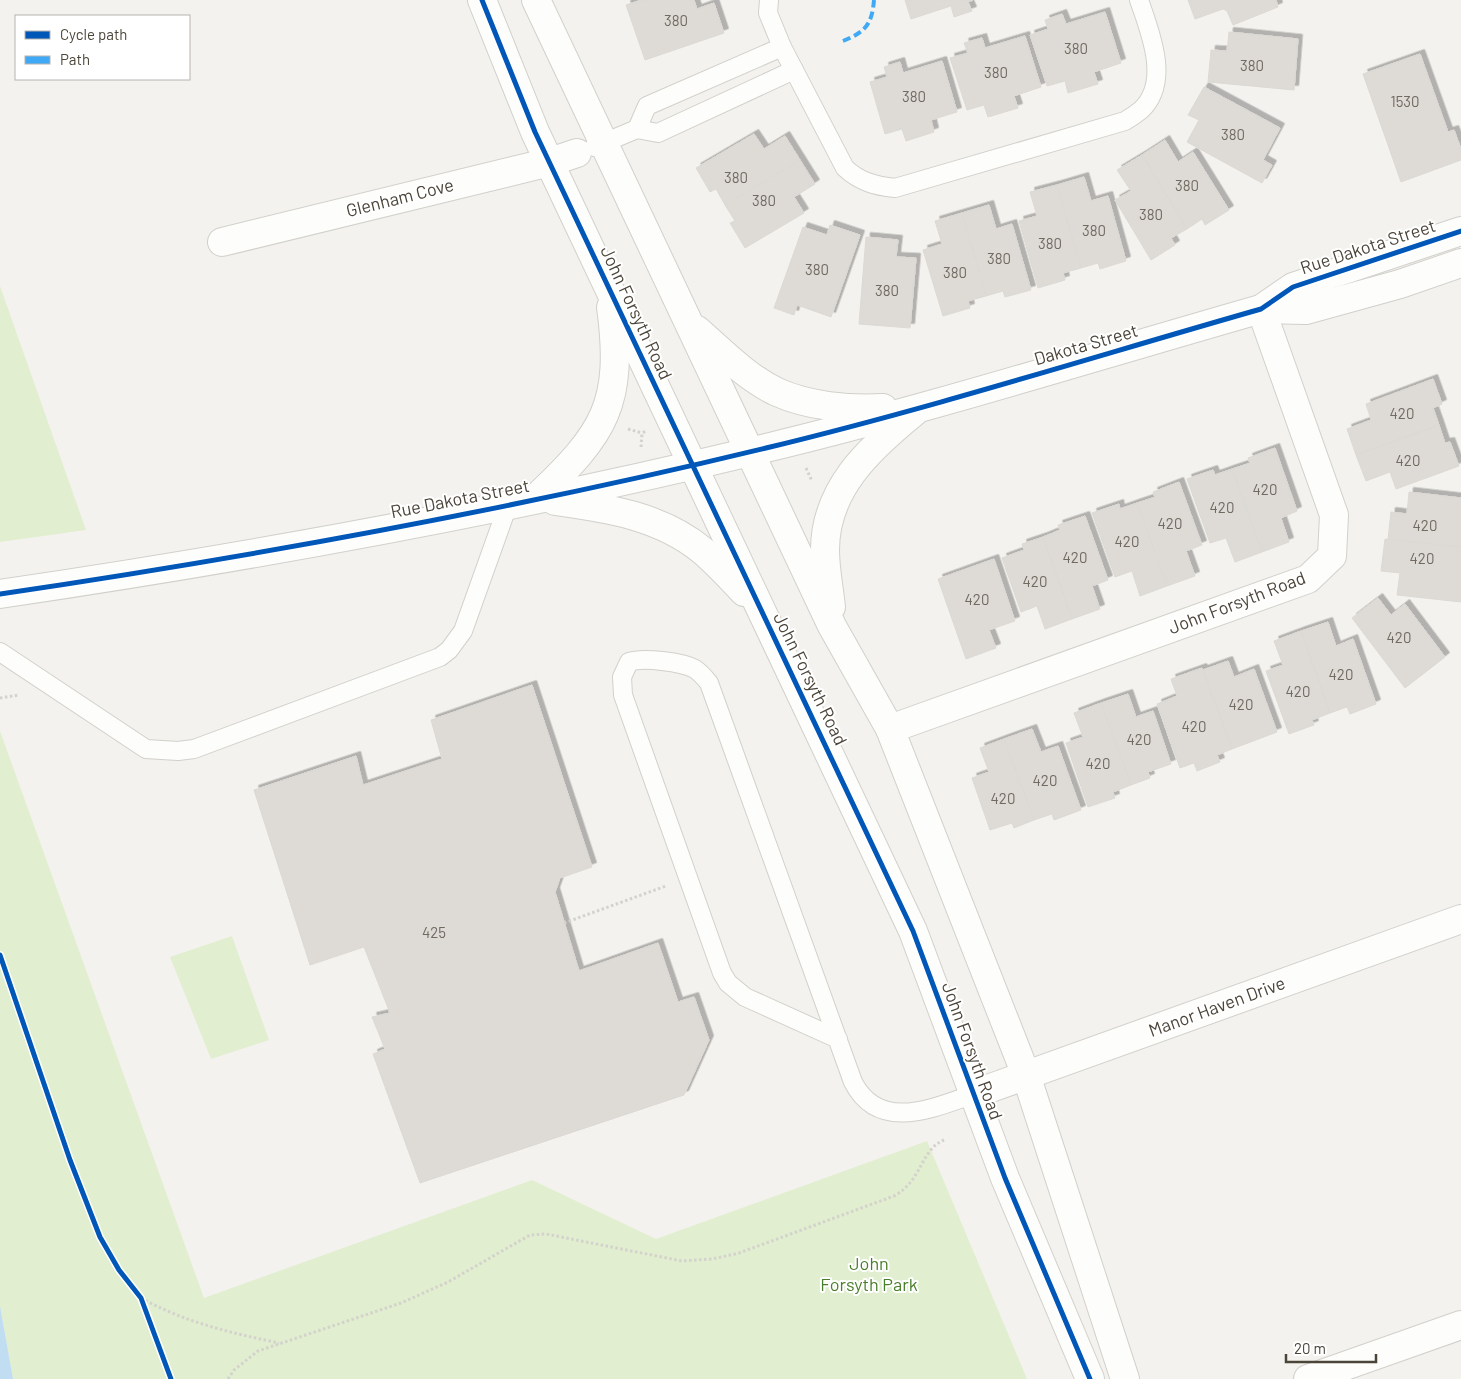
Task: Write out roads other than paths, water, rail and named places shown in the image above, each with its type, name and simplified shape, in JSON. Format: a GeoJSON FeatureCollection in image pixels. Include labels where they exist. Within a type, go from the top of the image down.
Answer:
{"type":"FeatureCollection","features":[{"type":"Feature","properties":{"kind":"street","name":"John Forsyth Road"},"geometry":{"type":"LineString","coordinates":[[482,0],[550,162],[913,931],[1005,1178],[1090,1379]]}},
{"type":"Feature","properties":{"kind":"street"},"geometry":{"type":"LineString","coordinates":[[536,0],[832,626],[890,729],[1026,1075],[1125,1379]]}},
{"type":"Feature","properties":{"kind":"street","name":"Glenham Cove"},"geometry":{"type":"LineString","coordinates":[[222,242],[550,162],[577,153]]}},
{"type":"Feature","properties":{"kind":"street","name":"Rue Dakota Street"},"geometry":{"type":"LineString","coordinates":[[1260,309],[1293,287],[1461,231]]}},
{"type":"Feature","properties":{"kind":"street"},"geometry":{"type":"LineString","coordinates":[[1260,309],[1306,310],[1400,284],[1461,262]]}},
{"type":"Feature","properties":{"kind":"street"},"geometry":{"type":"LineString","coordinates":[[536,498],[569,467],[591,441],[608,409],[615,376],[614,326],[608,286]]}},
{"type":"Feature","properties":{"kind":"street","name":"John Forsyth Road"},"geometry":{"type":"LineString","coordinates":[[890,729],[1308,579],[1332,556],[1334,515],[1260,309]]}},
{"type":"Feature","properties":{"kind":"street","name":"Dakota Street"},"geometry":{"type":"LineString","coordinates":[[920,407],[1260,309]]}},
{"type":"Feature","properties":{"kind":"street"},"geometry":{"type":"LineString","coordinates":[[688,322],[745,372],[776,392],[831,406],[876,409],[920,407]]}},
{"type":"Feature","properties":{"kind":"street"},"geometry":{"type":"LineString","coordinates":[[832,626],[825,549],[830,513],[844,482],[868,453],[920,407]]}},
{"type":"Feature","properties":{"kind":"street","name":"Rue Dakota Street"},"geometry":{"type":"LineString","coordinates":[[0,594],[232,557],[508,505],[749,452],[920,407]]}},
{"type":"Feature","properties":{"kind":"street"},"geometry":{"type":"LineString","coordinates":[[536,498],[621,511],[668,528],[702,551],[760,609]]}},
{"type":"Feature","properties":{"kind":"street","name":"Manor Haven Drive"},"geometry":{"type":"LineString","coordinates":[[974,1094],[1461,919]]}},
{"type":"Feature","properties":{"kind":"street"},"geometry":{"type":"LineString","coordinates":[[1308,1379],[1461,1325]]}},
{"type":"Feature","properties":{"kind":"lane"},"geometry":{"type":"LineString","coordinates":[[769,0],[768,13],[782,47],[844,168],[854,177],[876,186],[895,188],[1125,121],[1141,110],[1150,99],[1156,52],[1140,0]]}},
{"type":"Feature","properties":{"kind":"lane"},"geometry":{"type":"LineString","coordinates":[[637,129],[647,106],[782,47]]}},
{"type":"Feature","properties":{"kind":"lane"},"geometry":{"type":"LineString","coordinates":[[577,153],[604,144],[637,129],[658,133],[794,70]]}},
{"type":"Feature","properties":{"kind":"lane"},"geometry":{"type":"LineString","coordinates":[[0,652],[146,749],[178,751],[194,748],[440,657],[450,650],[463,631],[508,505]]}},
{"type":"Feature","properties":{"kind":"lane"},"geometry":{"type":"LineString","coordinates":[[838,1039],[745,997],[728,983],[722,973],[623,695],[621,686],[625,668],[630,662],[637,659],[690,667],[704,676],[709,683],[838,1039],[858,1090],[864,1099],[882,1109],[893,1112],[914,1112],[974,1094]]}},
{"type":"Feature","properties":{"kind":"water"},"geometry":{"type":"Polygon","coordinates":[[[0,1306],[13,1379],[0,1379],[0,1306]]]}},
{"type":"Feature","properties":{"kind":"park label","name":"John Forsyth Park"},"geometry":{"type":"Point","coordinates":[869,1274]}}]}
